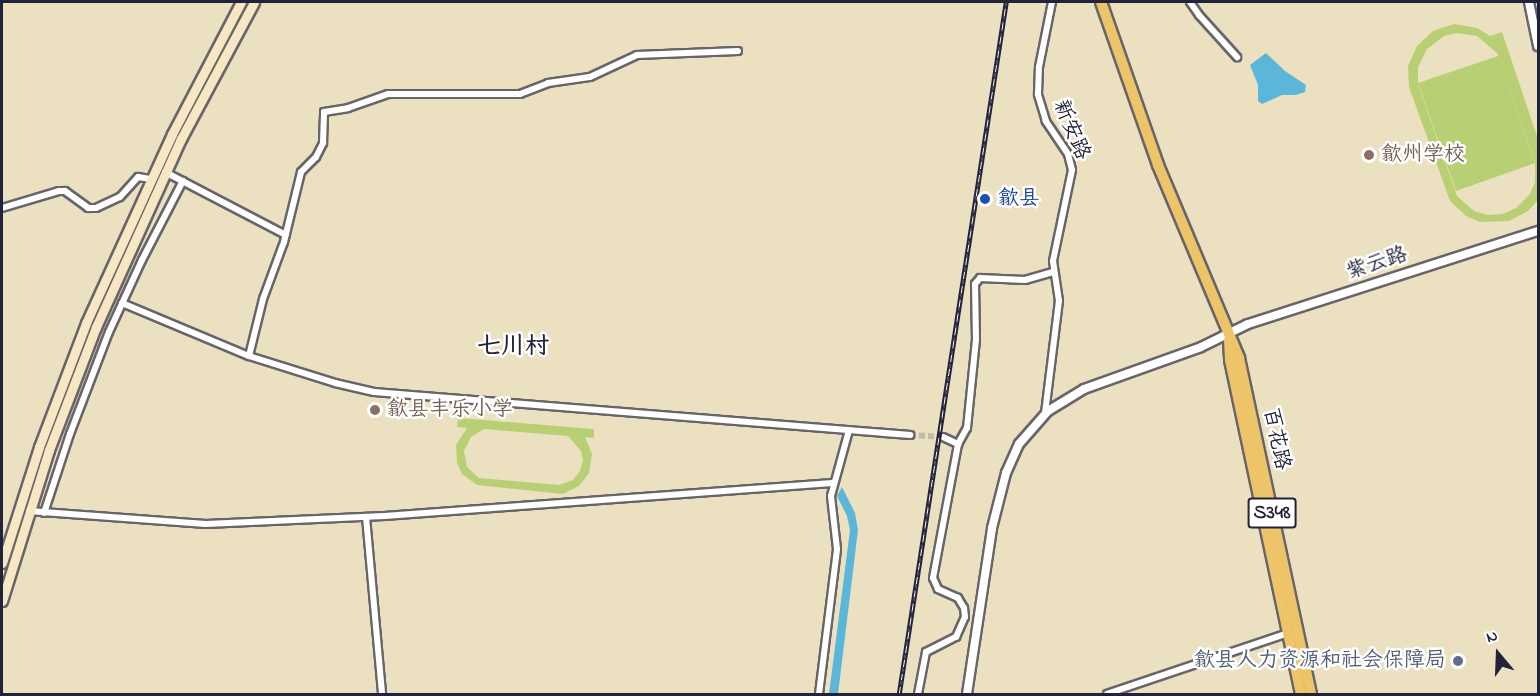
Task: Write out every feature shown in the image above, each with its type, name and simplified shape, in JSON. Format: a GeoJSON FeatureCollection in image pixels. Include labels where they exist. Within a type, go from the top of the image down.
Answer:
{"type":"FeatureCollection","features":[{"type":"Feature","properties":{"kind":"main road"},"geometry":{"type":"LineString","coordinates":[[2,563],[35,457],[67,368],[150,179],[241,2]]}},
{"type":"Feature","properties":{"kind":"main road"},"geometry":{"type":"LineString","coordinates":[[2,602],[29,511],[81,363],[165,172],[254,2]]}},
{"type":"Feature","properties":{"kind":"main road","name":"百花路"},"geometry":{"type":"LineString","coordinates":[[1101,2],[1158,165],[1239,358],[1311,694]]}},
{"type":"Feature","properties":{"kind":"main road","name":"百花路"},"geometry":{"type":"LineString","coordinates":[[1228,334],[1230,360],[1301,694]]}},
{"type":"Feature","properties":{"kind":"street","name":"新安路"},"geometry":{"type":"LineString","coordinates":[[1045,413],[1059,301],[1053,272],[1053,255],[1072,170],[1068,154],[1046,121],[1038,94],[1039,67],[1052,2]]}},
{"type":"Feature","properties":{"kind":"street"},"geometry":{"type":"LineString","coordinates":[[1190,2],[1237,57]]}},
{"type":"Feature","properties":{"kind":"street"},"geometry":{"type":"LineString","coordinates":[[1529,2],[1539,46]]}},
{"type":"Feature","properties":{"kind":"street"},"geometry":{"type":"LineString","coordinates":[[249,356],[263,299],[286,235],[301,172],[316,157],[323,143],[324,112],[348,108],[388,94],[520,94],[548,83],[590,77],[637,55],[738,51]]}},
{"type":"Feature","properties":{"kind":"street"},"geometry":{"type":"LineString","coordinates":[[165,172],[286,235]]}},
{"type":"Feature","properties":{"kind":"street"},"geometry":{"type":"LineString","coordinates":[[2,208],[59,191],[65,191],[88,208],[96,208],[120,197],[135,178],[150,179]]}},
{"type":"Feature","properties":{"kind":"street"},"geometry":{"type":"LineString","coordinates":[[44,513],[81,405],[122,303],[183,181]]}},
{"type":"Feature","properties":{"kind":"street","name":"紫云路"},"geometry":{"type":"LineString","coordinates":[[967,694],[992,528],[1006,473],[1019,444],[1045,413],[1084,388],[1201,347],[1248,324],[1539,231]]}},
{"type":"Feature","properties":{"kind":"street"},"geometry":{"type":"LineString","coordinates":[[918,694],[926,652],[956,637],[965,617],[964,608],[958,598],[938,589],[933,583],[958,444],[967,428],[976,340],[973,305],[976,280],[984,278],[1025,279],[1053,272]]}},
{"type":"Feature","properties":{"kind":"street"},"geometry":{"type":"LineString","coordinates":[[122,303],[249,356],[335,383],[396,395],[630,410],[910,435]]}},
{"type":"Feature","properties":{"kind":"street"},"geometry":{"type":"LineString","coordinates":[[819,694],[837,549],[831,496],[849,430]]}},
{"type":"Feature","properties":{"kind":"street"},"geometry":{"type":"LineString","coordinates":[[943,437],[958,444]]}},
{"type":"Feature","properties":{"kind":"street"},"geometry":{"type":"LineString","coordinates":[[29,511],[206,524],[366,517],[833,483]]}},
{"type":"Feature","properties":{"kind":"street"},"geometry":{"type":"LineString","coordinates":[[366,517],[382,694]]}},
{"type":"Feature","properties":{"kind":"street"},"geometry":{"type":"LineString","coordinates":[[1107,694],[1288,633]]}},
{"type":"Feature","properties":{"kind":"green space"},"geometry":{"type":"Polygon","coordinates":[[[1454,24],[1477,28],[1490,36],[1502,32],[1538,139],[1538,200],[1528,211],[1509,221],[1480,222],[1466,216],[1450,201],[1409,87],[1408,66],[1417,46],[1433,31],[1454,24]],[[1457,33],[1444,36],[1427,49],[1418,67],[1418,83],[1457,196],[1474,211],[1488,215],[1503,214],[1516,208],[1530,194],[1535,182],[1535,162],[1497,53],[1477,36],[1457,33]]]}},
{"type":"Feature","properties":{"kind":"green space"},"geometry":{"type":"Polygon","coordinates":[[[1498,56],[1535,163],[1456,191],[1418,83],[1498,56]]]}},
{"type":"Feature","properties":{"kind":"green space"},"geometry":{"type":"Polygon","coordinates":[[[458,418],[594,429],[594,438],[585,437],[592,454],[589,473],[579,486],[563,494],[477,485],[462,474],[457,463],[456,445],[467,428],[457,427],[458,418]],[[484,429],[471,437],[464,451],[467,467],[479,478],[559,485],[573,480],[580,471],[583,461],[581,451],[568,436],[484,429]]]}},
{"type":"Feature","properties":{"kind":"water"},"geometry":{"type":"Polygon","coordinates":[[[1266,53],[1285,71],[1306,85],[1305,92],[1296,95],[1282,95],[1262,104],[1258,101],[1258,85],[1250,65],[1266,53]]]}},
{"type":"Feature","properties":{"kind":"water"},"geometry":{"type":"Polygon","coordinates":[[[842,487],[855,513],[858,530],[838,694],[829,694],[850,530],[847,516],[837,496],[842,487]]]}},
{"type":"Feature","properties":{"kind":"tunnel"},"geometry":{"type":"LineString","coordinates":[[910,435],[943,437]]}},
{"type":"Feature","properties":{"kind":"railway"},"geometry":{"type":"LineString","coordinates":[[899,694],[1006,2]]}},
{"type":"Feature","properties":{"kind":"place","name":"歙州学校"},"geometry":{"type":"Point","coordinates":[1369,155]}},
{"type":"Feature","properties":{"kind":"place","name":"歙县"},"geometry":{"type":"Point","coordinates":[985,199]}},
{"type":"Feature","properties":{"kind":"place","name":"歙县丰乐小学"},"geometry":{"type":"Point","coordinates":[375,410]}},
{"type":"Feature","properties":{"kind":"place","name":"歙县人力资源和社会保障局"},"geometry":{"type":"Point","coordinates":[1458,661]}},
{"type":"Feature","properties":{"kind":"district","name":"七川村"},"geometry":{"type":"Point","coordinates":[513,348]}}]}
